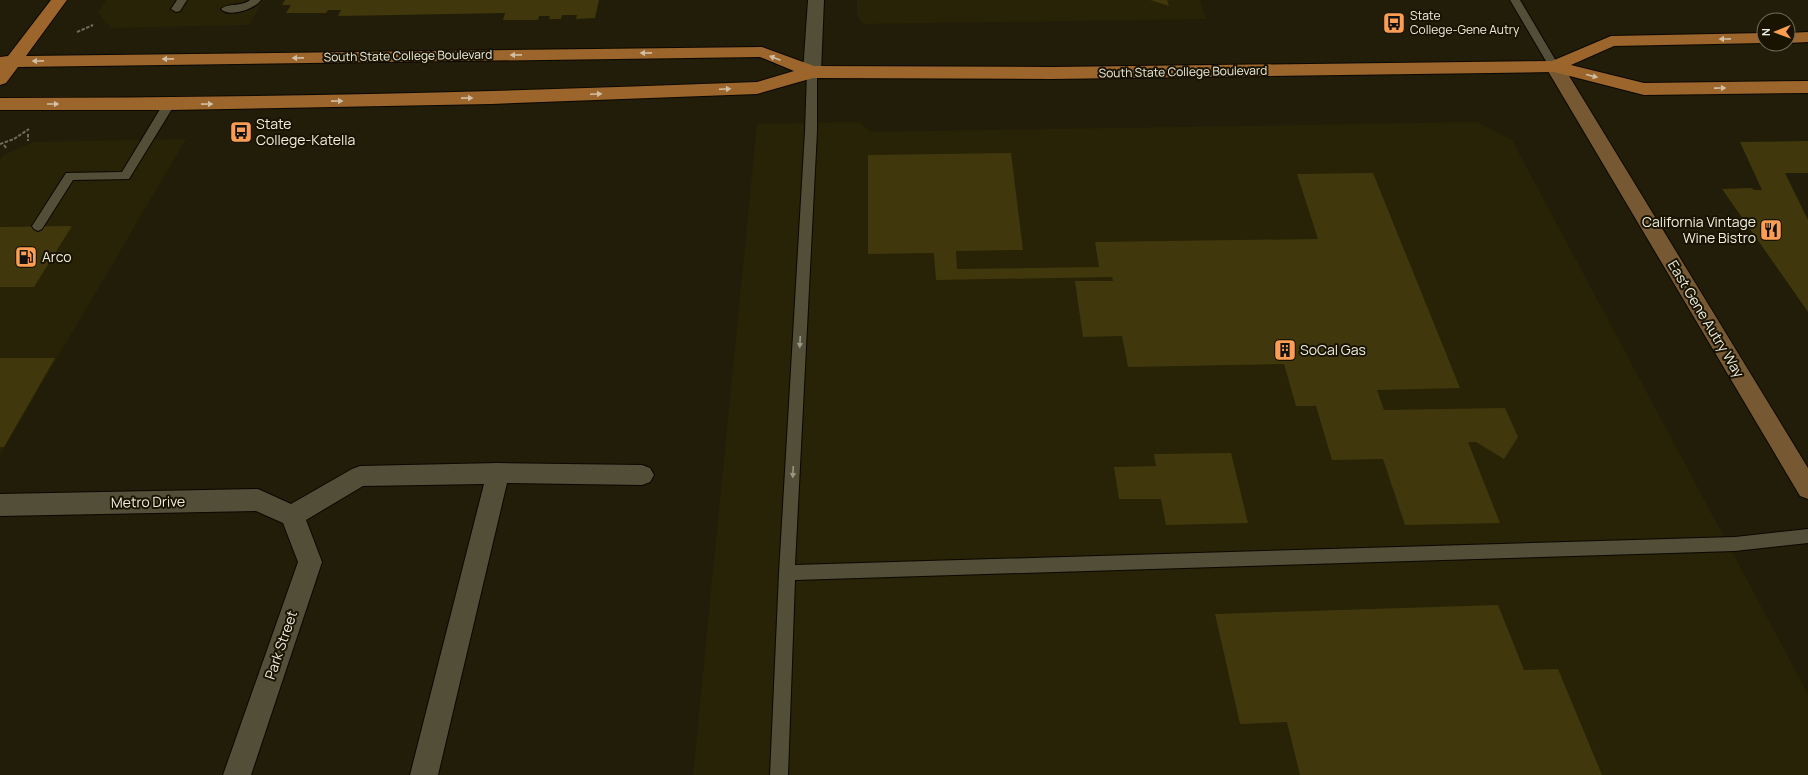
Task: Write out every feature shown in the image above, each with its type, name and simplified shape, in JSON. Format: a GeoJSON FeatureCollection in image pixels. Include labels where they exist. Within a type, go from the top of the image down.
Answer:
{"type":"FeatureCollection","features":[{"type":"Feature","properties":{"kind":"main road"},"geometry":{"type":"LineString","coordinates":[[0,79],[6,61],[59,0]]}},
{"type":"Feature","properties":{"kind":"main road"},"geometry":{"type":"LineString","coordinates":[[1796,38],[1808,37]]}},
{"type":"Feature","properties":{"kind":"main road","name":"South State College Boulevard"},"geometry":{"type":"LineString","coordinates":[[1554,66],[1611,41],[1756,38]]}},
{"type":"Feature","properties":{"kind":"main road","name":"South State College Boulevard"},"geometry":{"type":"LineString","coordinates":[[6,61],[762,52],[812,72]]}},
{"type":"Feature","properties":{"kind":"main road","name":"South State College Boulevard"},"geometry":{"type":"LineString","coordinates":[[0,104],[168,104],[491,98],[757,88],[812,72],[1051,73],[1554,66],[1644,89],[1808,87]]}},
{"type":"Feature","properties":{"kind":"street"},"geometry":{"type":"LineString","coordinates":[[812,72],[816,0]]}},
{"type":"Feature","properties":{"kind":"street","name":"East Gene Autry Way"},"geometry":{"type":"LineString","coordinates":[[1554,66],[1808,489]]}},
{"type":"Feature","properties":{"kind":"street"},"geometry":{"type":"LineString","coordinates":[[292,516],[360,476],[498,473],[642,475]]}},
{"type":"Feature","properties":{"kind":"street"},"geometry":{"type":"LineString","coordinates":[[424,775],[498,473]]}},
{"type":"Feature","properties":{"kind":"street","name":"Metro Drive"},"geometry":{"type":"LineString","coordinates":[[0,505],[258,500],[292,516]]}},
{"type":"Feature","properties":{"kind":"street","name":"Park Street"},"geometry":{"type":"LineString","coordinates":[[236,775],[310,562],[292,516]]}},
{"type":"Feature","properties":{"kind":"lane"},"geometry":{"type":"LineString","coordinates":[[176,9],[182,0]]}},
{"type":"Feature","properties":{"kind":"lane"},"geometry":{"type":"LineString","coordinates":[[226,9],[243,8],[249,6],[256,0]]}},
{"type":"Feature","properties":{"kind":"lane"},"geometry":{"type":"LineString","coordinates":[[1515,0],[1554,66]]}},
{"type":"Feature","properties":{"kind":"lane"},"geometry":{"type":"LineString","coordinates":[[779,775],[811,131],[812,72]]}},
{"type":"Feature","properties":{"kind":"lane"},"geometry":{"type":"LineString","coordinates":[[38,226],[70,176],[126,176],[168,104]]}},
{"type":"Feature","properties":{"kind":"lane"},"geometry":{"type":"LineString","coordinates":[[788,573],[1735,544],[1808,536]]}},
{"type":"Feature","properties":{"kind":"path"},"geometry":{"type":"LineString","coordinates":[[77,32],[93,25]]}},
{"type":"Feature","properties":{"kind":"path"},"geometry":{"type":"LineString","coordinates":[[0,144],[14,139],[29,129]]}},
{"type":"Feature","properties":{"kind":"path"},"geometry":{"type":"LineString","coordinates":[[28,134],[28,141]]}},
{"type":"Feature","properties":{"kind":"path"},"geometry":{"type":"LineString","coordinates":[[14,139],[16,144]]}},
{"type":"Feature","properties":{"kind":"path"},"geometry":{"type":"LineString","coordinates":[[4,145],[7,149]]}},
{"type":"Feature","properties":{"kind":"shaded area"},"geometry":{"type":"Polygon","coordinates":[[[106,0],[264,0],[249,25],[111,28],[98,12],[106,0]]]}},
{"type":"Feature","properties":{"kind":"shaded area"},"geometry":{"type":"Polygon","coordinates":[[[857,0],[1200,0],[1206,19],[863,24],[857,15],[857,0]]]}},
{"type":"Feature","properties":{"kind":"shaded area"},"geometry":{"type":"Polygon","coordinates":[[[859,122],[871,132],[1477,122],[1512,140],[1808,694],[1808,775],[693,775],[757,124],[859,122]]]}},
{"type":"Feature","properties":{"kind":"shaded area"},"geometry":{"type":"Polygon","coordinates":[[[186,139],[0,455],[0,160],[2,156],[33,142],[186,139]]]}},
{"type":"Feature","properties":{"kind":"building"},"geometry":{"type":"Polygon","coordinates":[[[285,0],[599,0],[595,18],[576,19],[577,15],[562,15],[561,19],[549,19],[550,16],[539,16],[538,20],[503,20],[505,13],[338,16],[341,10],[328,10],[326,13],[286,13],[291,5],[282,5],[285,0]]]}},
{"type":"Feature","properties":{"kind":"building"},"geometry":{"type":"Polygon","coordinates":[[[1150,0],[1167,0],[1169,6],[1150,0]]]}},
{"type":"Feature","properties":{"kind":"building"},"geometry":{"type":"Polygon","coordinates":[[[1808,141],[1808,173],[1785,173],[1808,220],[1808,312],[1722,189],[1752,188],[1754,190],[1762,190],[1740,142],[1808,141]]]}},
{"type":"Feature","properties":{"kind":"building","name":"SoCal Gas"},"geometry":{"type":"Polygon","coordinates":[[[1011,153],[1023,250],[956,251],[957,269],[1099,267],[1095,242],[1318,239],[1297,174],[1373,173],[1460,388],[1377,390],[1384,410],[1505,408],[1518,437],[1504,459],[1476,442],[1468,442],[1500,523],[1405,525],[1383,459],[1332,460],[1316,406],[1296,406],[1284,364],[1128,367],[1122,336],[1083,337],[1075,281],[1113,281],[1112,277],[936,280],[934,253],[868,254],[868,155],[1011,153]]]}},
{"type":"Feature","properties":{"kind":"building","name":"Arco"},"geometry":{"type":"Polygon","coordinates":[[[72,226],[34,287],[0,287],[0,227],[72,226]]]}},
{"type":"Feature","properties":{"kind":"building"},"geometry":{"type":"Polygon","coordinates":[[[0,358],[55,358],[4,447],[0,447],[0,358]]]}},
{"type":"Feature","properties":{"kind":"building"},"geometry":{"type":"Polygon","coordinates":[[[1231,453],[1248,523],[1166,525],[1161,499],[1119,499],[1114,467],[1156,466],[1154,454],[1231,453]]]}},
{"type":"Feature","properties":{"kind":"building"},"geometry":{"type":"Polygon","coordinates":[[[1498,605],[1524,670],[1558,669],[1602,775],[1300,775],[1287,722],[1240,724],[1215,614],[1498,605]]]}},
{"type":"Feature","properties":{"kind":"place","name":"State College-Gene Autry"},"geometry":{"type":"Point","coordinates":[1394,23]}},
{"type":"Feature","properties":{"kind":"place","name":"State College-Katella"},"geometry":{"type":"Point","coordinates":[241,132]}},
{"type":"Feature","properties":{"kind":"place","name":"California Vintage Wine Bistro"},"geometry":{"type":"Point","coordinates":[1771,230]}},
{"type":"Feature","properties":{"kind":"place","name":"Arco"},"geometry":{"type":"Point","coordinates":[26,257]}},
{"type":"Feature","properties":{"kind":"place","name":"SoCal Gas"},"geometry":{"type":"Point","coordinates":[1285,350]}}]}
